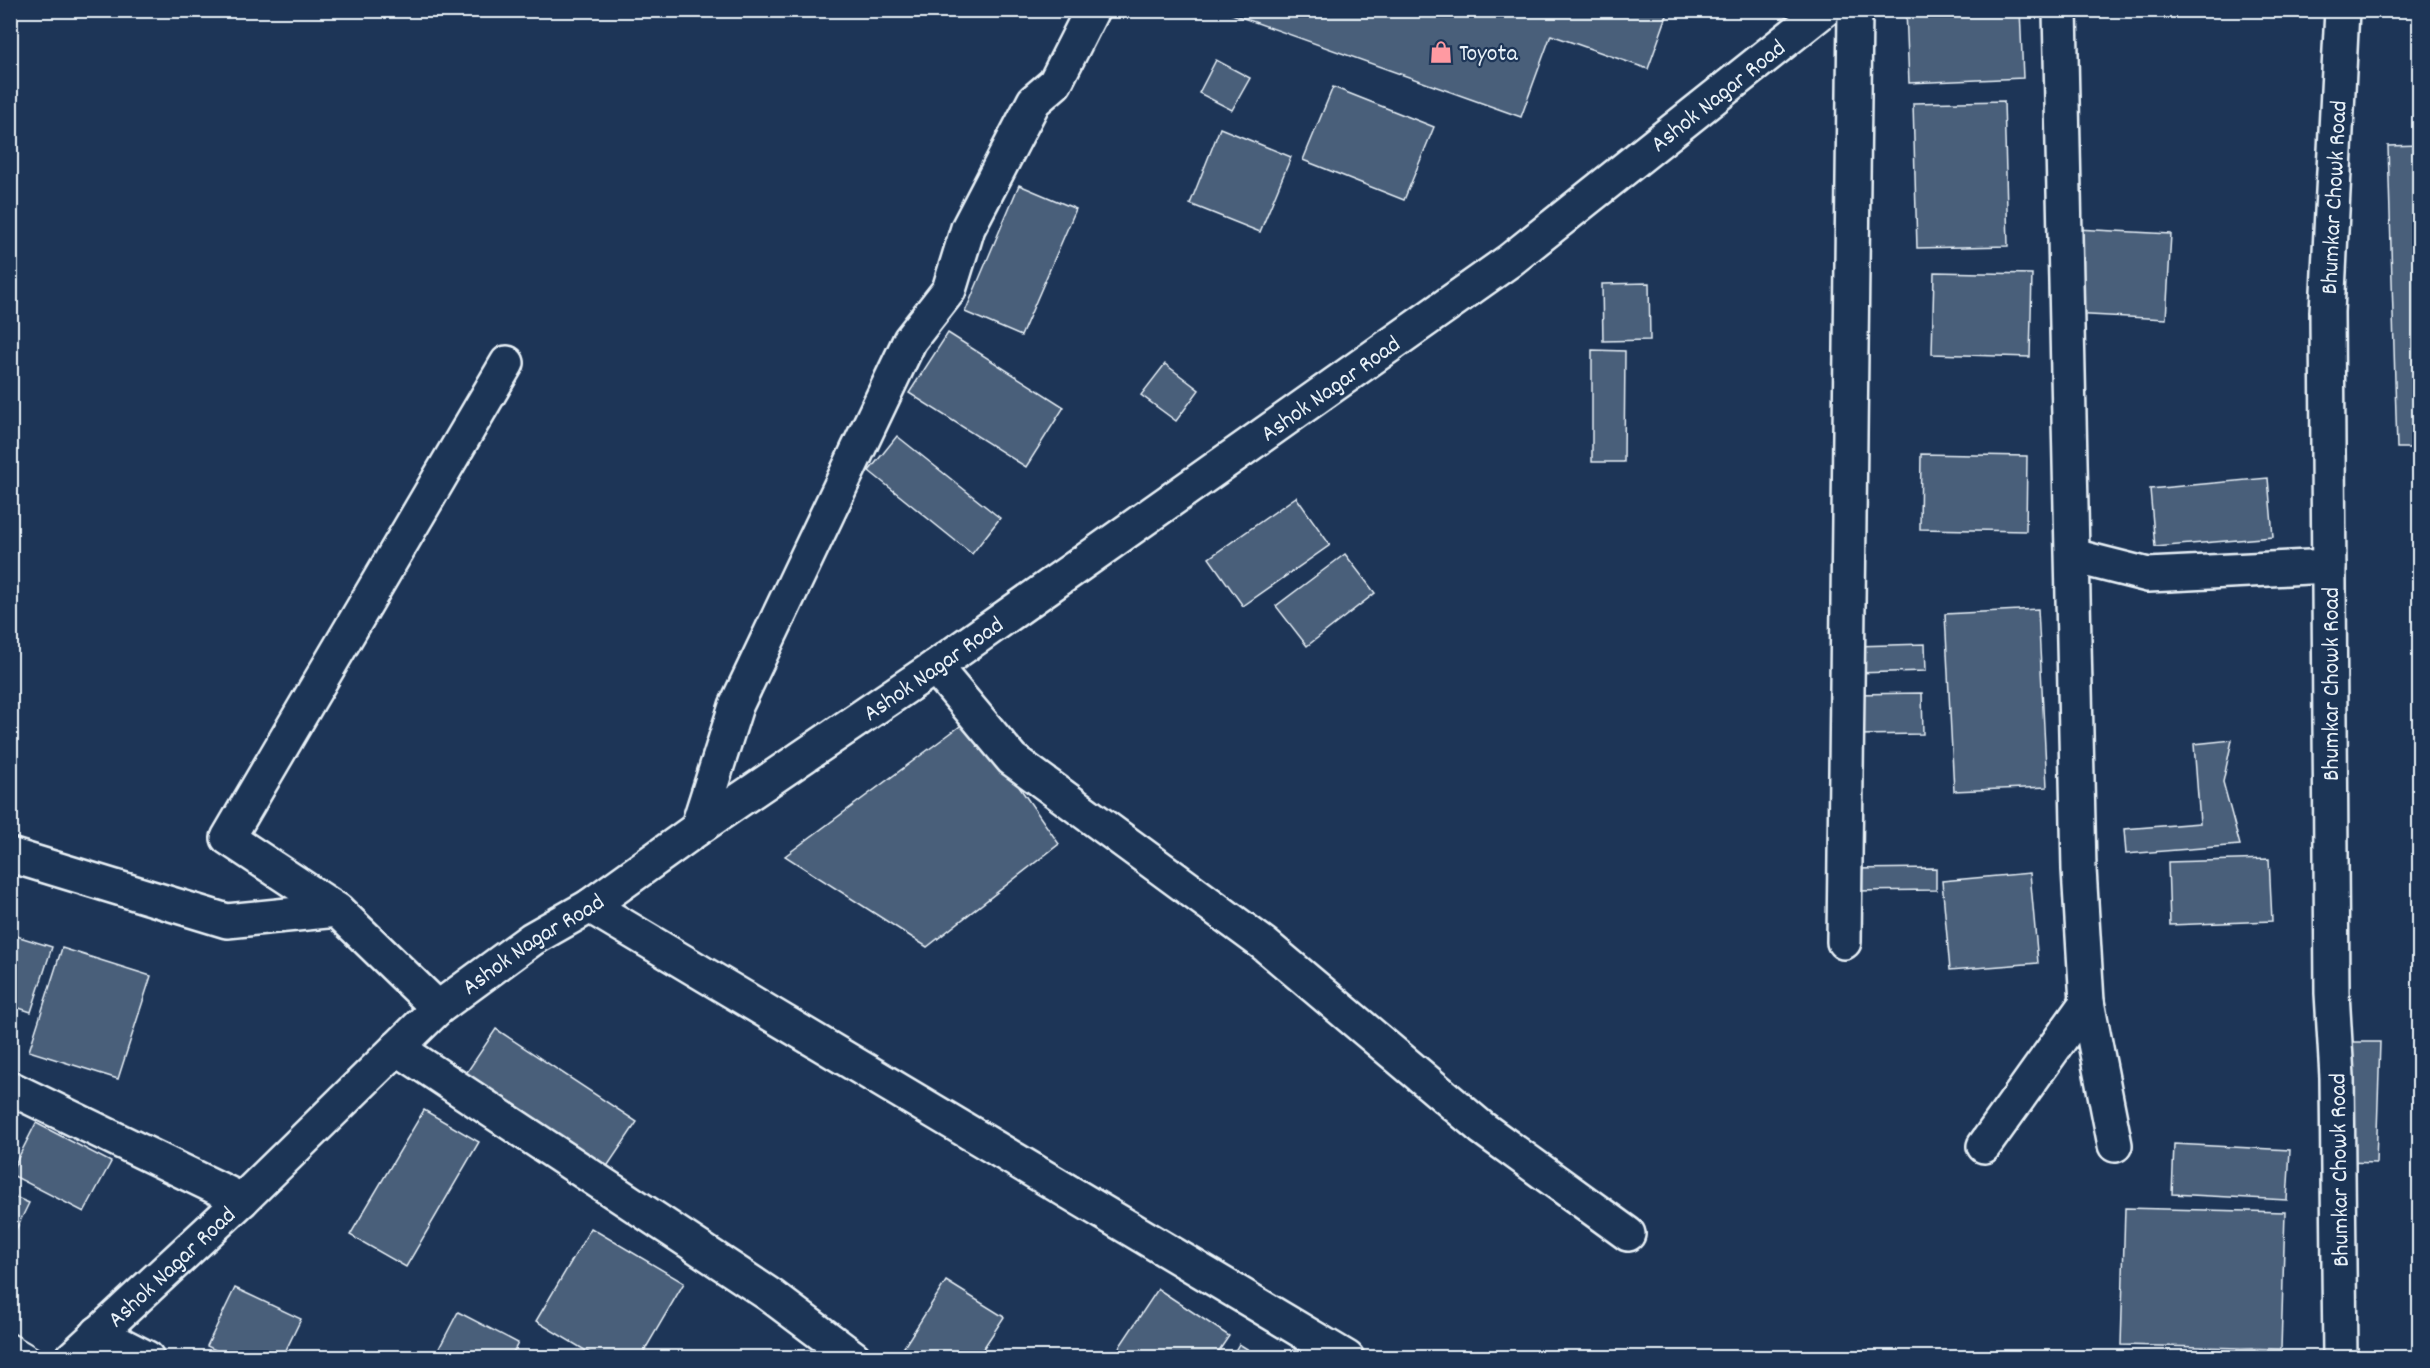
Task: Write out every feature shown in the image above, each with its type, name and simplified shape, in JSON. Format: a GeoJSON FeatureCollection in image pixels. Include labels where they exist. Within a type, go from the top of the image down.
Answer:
{"type":"FeatureCollection","features":[{"type":"Feature","properties":{"kind":"street"},"geometry":{"type":"LineString","coordinates":[[697,829],[736,706],[910,340],[949,290],[968,228],[1034,101],[1055,82],[1092,10]]}},
{"type":"Feature","properties":{"kind":"street","name":"Ashok Nagar Road"},"geometry":{"type":"LineString","coordinates":[[72,1358],[242,1200],[438,1008],[532,939],[590,906],[697,829],[935,667],[1509,261],[1824,10]]}},
{"type":"Feature","properties":{"kind":"street"},"geometry":{"type":"LineString","coordinates":[[1844,942],[1855,10]]}},
{"type":"Feature","properties":{"kind":"street"},"geometry":{"type":"LineString","coordinates":[[2060,10],[2079,869],[2087,1002],[2115,1145]]}},
{"type":"Feature","properties":{"kind":"street","name":"Bhumkar Chowk Road"},"geometry":{"type":"LineString","coordinates":[[2340,1358],[2337,1077],[2332,993],[2327,312],[2342,10]]}},
{"type":"Feature","properties":{"kind":"street"},"geometry":{"type":"LineString","coordinates":[[438,1008],[337,910],[228,838],[507,363]]}},
{"type":"Feature","properties":{"kind":"street"},"geometry":{"type":"LineString","coordinates":[[2073,556],[2148,575],[2329,566]]}},
{"type":"Feature","properties":{"kind":"street"},"geometry":{"type":"LineString","coordinates":[[935,667],[1012,759],[1264,944],[1482,1128],[1628,1234]]}},
{"type":"Feature","properties":{"kind":"street"},"geometry":{"type":"LineString","coordinates":[[10,855],[227,921],[337,910]]}},
{"type":"Feature","properties":{"kind":"street"},"geometry":{"type":"LineString","coordinates":[[590,906],[1347,1358]]}},
{"type":"Feature","properties":{"kind":"street"},"geometry":{"type":"LineString","coordinates":[[1984,1146],[2087,1002]]}},
{"type":"Feature","properties":{"kind":"street"},"geometry":{"type":"LineString","coordinates":[[397,1048],[770,1295],[854,1358]]}},
{"type":"Feature","properties":{"kind":"street"},"geometry":{"type":"LineString","coordinates":[[10,1088],[242,1200]]}},
{"type":"Feature","properties":{"kind":"street"},"geometry":{"type":"LineString","coordinates":[[98,1334],[147,1358]]}},
{"type":"Feature","properties":{"kind":"lane"},"geometry":{"type":"LineString","coordinates":[[10,1343],[35,1358]]}},
{"type":"Feature","properties":{"kind":"building","name":"Toyota"},"geometry":{"type":"Polygon","coordinates":[[[1221,10],[1669,10],[1648,69],[1551,35],[1521,117],[1221,10]]]}},
{"type":"Feature","properties":{"kind":"building"},"geometry":{"type":"Polygon","coordinates":[[[1906,10],[2020,10],[2023,78],[1909,83],[1906,10]]]}},
{"type":"Feature","properties":{"kind":"building"},"geometry":{"type":"Polygon","coordinates":[[[1216,60],[1250,78],[1232,110],[1199,93],[1216,60]]]}},
{"type":"Feature","properties":{"kind":"building"},"geometry":{"type":"Polygon","coordinates":[[[1333,87],[1434,127],[1404,200],[1303,160],[1333,87]]]}},
{"type":"Feature","properties":{"kind":"building"},"geometry":{"type":"Polygon","coordinates":[[[2004,101],[2008,246],[1917,248],[1913,103],[2004,101]]]}},
{"type":"Feature","properties":{"kind":"building"},"geometry":{"type":"Polygon","coordinates":[[[1220,128],[1291,157],[1260,232],[1190,204],[1220,128]]]}},
{"type":"Feature","properties":{"kind":"building"},"geometry":{"type":"Polygon","coordinates":[[[2420,145],[2420,448],[2397,448],[2388,146],[2420,145]]]}},
{"type":"Feature","properties":{"kind":"building"},"geometry":{"type":"Polygon","coordinates":[[[1019,185],[1076,209],[1021,336],[965,312],[1019,185]]]}},
{"type":"Feature","properties":{"kind":"building"},"geometry":{"type":"Polygon","coordinates":[[[2076,229],[2171,234],[2166,319],[2071,314],[2076,229]]]}},
{"type":"Feature","properties":{"kind":"building"},"geometry":{"type":"Polygon","coordinates":[[[1934,272],[2032,274],[2030,357],[1932,354],[1934,272]]]}},
{"type":"Feature","properties":{"kind":"building"},"geometry":{"type":"Polygon","coordinates":[[[1649,283],[1650,340],[1603,341],[1602,284],[1649,283]]]}},
{"type":"Feature","properties":{"kind":"building"},"geometry":{"type":"Polygon","coordinates":[[[948,333],[1064,407],[1026,467],[909,393],[948,333]]]}},
{"type":"Feature","properties":{"kind":"building"},"geometry":{"type":"Polygon","coordinates":[[[1592,350],[1625,351],[1624,462],[1592,462],[1592,350]]]}},
{"type":"Feature","properties":{"kind":"building"},"geometry":{"type":"Polygon","coordinates":[[[1165,364],[1199,390],[1176,421],[1141,395],[1165,364]]]}},
{"type":"Feature","properties":{"kind":"building"},"geometry":{"type":"Polygon","coordinates":[[[897,436],[1000,518],[972,554],[869,471],[897,436]]]}},
{"type":"Feature","properties":{"kind":"building"},"geometry":{"type":"Polygon","coordinates":[[[1921,454],[2027,456],[2026,531],[1920,529],[1921,454]]]}},
{"type":"Feature","properties":{"kind":"building"},"geometry":{"type":"Polygon","coordinates":[[[2268,478],[2273,537],[2155,547],[2150,489],[2268,478]]]}},
{"type":"Feature","properties":{"kind":"building"},"geometry":{"type":"Polygon","coordinates":[[[1296,497],[1330,545],[1243,606],[1209,558],[1296,497]]]}},
{"type":"Feature","properties":{"kind":"building"},"geometry":{"type":"Polygon","coordinates":[[[1345,554],[1375,593],[1307,646],[1276,606],[1345,554]]]}},
{"type":"Feature","properties":{"kind":"building"},"geometry":{"type":"Polygon","coordinates":[[[2038,609],[2047,787],[1954,791],[1945,614],[2038,609]]]}},
{"type":"Feature","properties":{"kind":"building"},"geometry":{"type":"Polygon","coordinates":[[[1925,644],[1926,671],[1855,673],[1855,646],[1925,644]]]}},
{"type":"Feature","properties":{"kind":"building"},"geometry":{"type":"Polygon","coordinates":[[[1922,693],[1923,734],[1854,735],[1853,694],[1922,693]]]}},
{"type":"Feature","properties":{"kind":"building"},"geometry":{"type":"Polygon","coordinates":[[[971,718],[1059,844],[927,947],[785,856],[971,718]]]}},
{"type":"Feature","properties":{"kind":"building"},"geometry":{"type":"Polygon","coordinates":[[[2232,740],[2223,782],[2240,845],[2126,854],[2124,829],[2200,823],[2194,744],[2232,740]]]}},
{"type":"Feature","properties":{"kind":"building"},"geometry":{"type":"Polygon","coordinates":[[[2269,859],[2272,921],[2170,925],[2168,862],[2269,859]]]}},
{"type":"Feature","properties":{"kind":"building"},"geometry":{"type":"Polygon","coordinates":[[[1936,868],[1936,890],[1851,891],[1850,869],[1936,868]]]}},
{"type":"Feature","properties":{"kind":"building"},"geometry":{"type":"Polygon","coordinates":[[[2030,873],[2038,963],[1950,970],[1942,881],[2030,873]]]}},
{"type":"Feature","properties":{"kind":"building"},"geometry":{"type":"Polygon","coordinates":[[[10,934],[52,947],[31,1012],[10,1005],[10,934]]]}},
{"type":"Feature","properties":{"kind":"building"},"geometry":{"type":"Polygon","coordinates":[[[62,948],[151,976],[118,1079],[29,1051],[62,948]]]}},
{"type":"Feature","properties":{"kind":"building"},"geometry":{"type":"Polygon","coordinates":[[[496,1029],[637,1122],[604,1171],[463,1078],[496,1029]]]}},
{"type":"Feature","properties":{"kind":"building"},"geometry":{"type":"Polygon","coordinates":[[[2349,1042],[2380,1042],[2376,1163],[2346,1162],[2349,1042]]]}},
{"type":"Feature","properties":{"kind":"building"},"geometry":{"type":"Polygon","coordinates":[[[424,1110],[479,1142],[406,1267],[350,1235],[424,1110]]]}},
{"type":"Feature","properties":{"kind":"building"},"geometry":{"type":"Polygon","coordinates":[[[36,1123],[111,1162],[84,1212],[10,1174],[36,1123]]]}},
{"type":"Feature","properties":{"kind":"building"},"geometry":{"type":"Polygon","coordinates":[[[2174,1144],[2290,1150],[2287,1200],[2172,1194],[2174,1144]]]}},
{"type":"Feature","properties":{"kind":"building"},"geometry":{"type":"Polygon","coordinates":[[[10,1195],[29,1203],[10,1242],[10,1195]]]}},
{"type":"Feature","properties":{"kind":"building"},"geometry":{"type":"Polygon","coordinates":[[[2125,1208],[2285,1212],[2281,1349],[2121,1345],[2125,1208]]]}},
{"type":"Feature","properties":{"kind":"building"},"geometry":{"type":"Polygon","coordinates":[[[591,1228],[684,1283],[640,1358],[598,1358],[536,1321],[591,1228]]]}},
{"type":"Feature","properties":{"kind":"building"},"geometry":{"type":"Polygon","coordinates":[[[946,1281],[1004,1317],[977,1358],[897,1358],[946,1281]]]}},
{"type":"Feature","properties":{"kind":"building"},"geometry":{"type":"Polygon","coordinates":[[[235,1288],[301,1319],[282,1358],[232,1358],[207,1346],[235,1288]]]}},
{"type":"Feature","properties":{"kind":"building"},"geometry":{"type":"Polygon","coordinates":[[[1158,1289],[1229,1336],[1214,1358],[1112,1358],[1158,1289]]]}},
{"type":"Feature","properties":{"kind":"building"},"geometry":{"type":"Polygon","coordinates":[[[458,1312],[518,1343],[510,1358],[434,1358],[458,1312]]]}},
{"type":"Feature","properties":{"kind":"building"},"geometry":{"type":"Polygon","coordinates":[[[1239,1344],[1262,1358],[1231,1358],[1239,1344]]]}},
{"type":"Feature","properties":{"kind":"place","name":"Toyota"},"geometry":{"type":"Point","coordinates":[1441,52]}}]}
